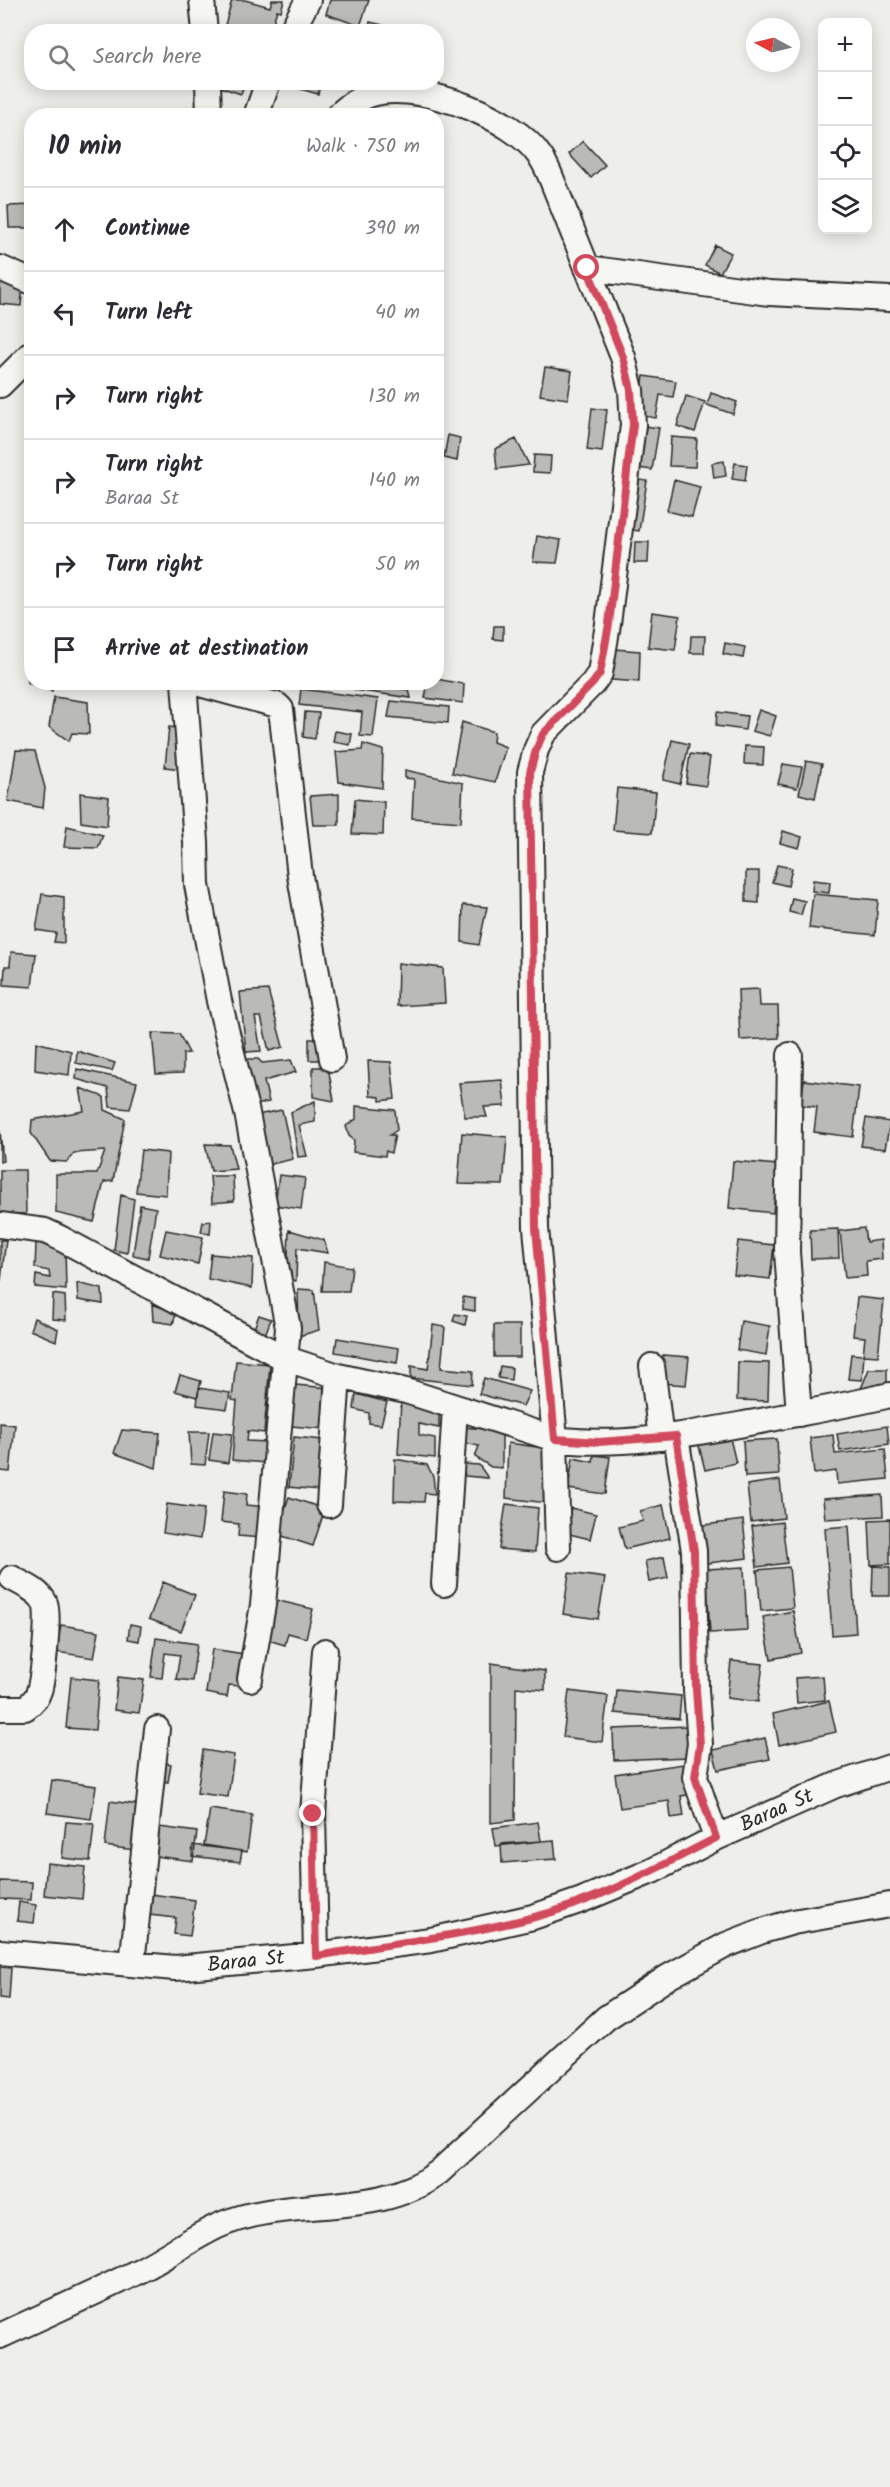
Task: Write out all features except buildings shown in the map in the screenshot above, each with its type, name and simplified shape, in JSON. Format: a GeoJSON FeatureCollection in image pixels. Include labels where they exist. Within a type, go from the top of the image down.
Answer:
{"type":"FeatureCollection","features":[{"type":"Feature","properties":{"kind":"street"},"geometry":{"type":"LineString","coordinates":[[202,0],[204,24]]}},
{"type":"Feature","properties":{"kind":"street"},"geometry":{"type":"LineString","coordinates":[[295,24],[308,0]]}},
{"type":"Feature","properties":{"kind":"street"},"geometry":{"type":"LineString","coordinates":[[208,90],[209,108]]}},
{"type":"Feature","properties":{"kind":"street"},"geometry":{"type":"LineString","coordinates":[[259,108],[265,90]]}},
{"type":"Feature","properties":{"kind":"street"},"geometry":{"type":"LineString","coordinates":[[349,108],[364,97],[381,92],[417,93],[481,113],[521,136],[539,154],[550,175],[623,357],[631,390],[633,425],[609,624],[600,673],[543,734],[530,772],[536,1228],[555,1439],[558,1548]]}},
{"type":"Feature","properties":{"kind":"street"},"geometry":{"type":"LineString","coordinates":[[0,268],[24,278]]}},
{"type":"Feature","properties":{"kind":"street"},"geometry":{"type":"LineString","coordinates":[[587,268],[769,293],[890,299]]}},
{"type":"Feature","properties":{"kind":"street"},"geometry":{"type":"LineString","coordinates":[[0,385],[24,361]]}},
{"type":"Feature","properties":{"kind":"street"},"geometry":{"type":"LineString","coordinates":[[185,690],[197,885],[217,991],[247,1113],[286,1317],[288,1339],[284,1358],[263,1605],[250,1679]]}},
{"type":"Feature","properties":{"kind":"street"},"geometry":{"type":"LineString","coordinates":[[222,690],[277,705],[281,709],[300,876],[332,1059]]}},
{"type":"Feature","properties":{"kind":"street"},"geometry":{"type":"LineString","coordinates":[[790,1055],[787,1252],[799,1414]]}},
{"type":"Feature","properties":{"kind":"street"},"geometry":{"type":"LineString","coordinates":[[0,1225],[45,1231],[60,1238],[284,1358],[338,1376],[406,1391],[555,1439],[590,1442],[669,1437],[890,1395]]}},
{"type":"Feature","properties":{"kind":"street"},"geometry":{"type":"LineString","coordinates":[[652,1366],[694,1551],[696,1690],[700,1744],[695,1777],[716,1838]]}},
{"type":"Feature","properties":{"kind":"street"},"geometry":{"type":"LineString","coordinates":[[328,1505],[338,1376]]}},
{"type":"Feature","properties":{"kind":"street"},"geometry":{"type":"LineString","coordinates":[[444,1584],[455,1408]]}},
{"type":"Feature","properties":{"kind":"street"},"geometry":{"type":"LineString","coordinates":[[0,1708],[25,1708],[32,1703],[39,1692],[43,1669],[47,1608],[39,1594],[12,1578]]}},
{"type":"Feature","properties":{"kind":"street"},"geometry":{"type":"LineString","coordinates":[[316,1956],[313,1814],[326,1651]]}},
{"type":"Feature","properties":{"kind":"street"},"geometry":{"type":"LineString","coordinates":[[132,1964],[157,1729]]}},
{"type":"Feature","properties":{"kind":"street","name":"Baraa St"},"geometry":{"type":"LineString","coordinates":[[0,1952],[175,1968],[316,1956],[431,1940],[533,1917],[582,1900],[652,1871],[716,1838],[836,1785],[890,1767]]}},
{"type":"Feature","properties":{"kind":"street"},"geometry":{"type":"LineString","coordinates":[[0,2336],[141,2270],[220,2225],[251,2215],[376,2199],[408,2192],[440,2172],[606,2018],[668,1977],[726,1945],[762,1931],[805,1920],[890,1905]]}},
{"type":"Feature","properties":{"kind":"route"},"geometry":{"type":"LineString","coordinates":[[313,1814],[316,1956],[360,1948],[431,1940],[533,1917],[582,1900],[652,1871],[716,1838],[695,1777],[700,1744],[696,1690],[694,1551],[676,1436],[599,1442],[555,1439],[536,1228],[530,772],[543,734],[600,673],[609,624],[633,425],[631,390],[623,357],[587,268]]}}]}
